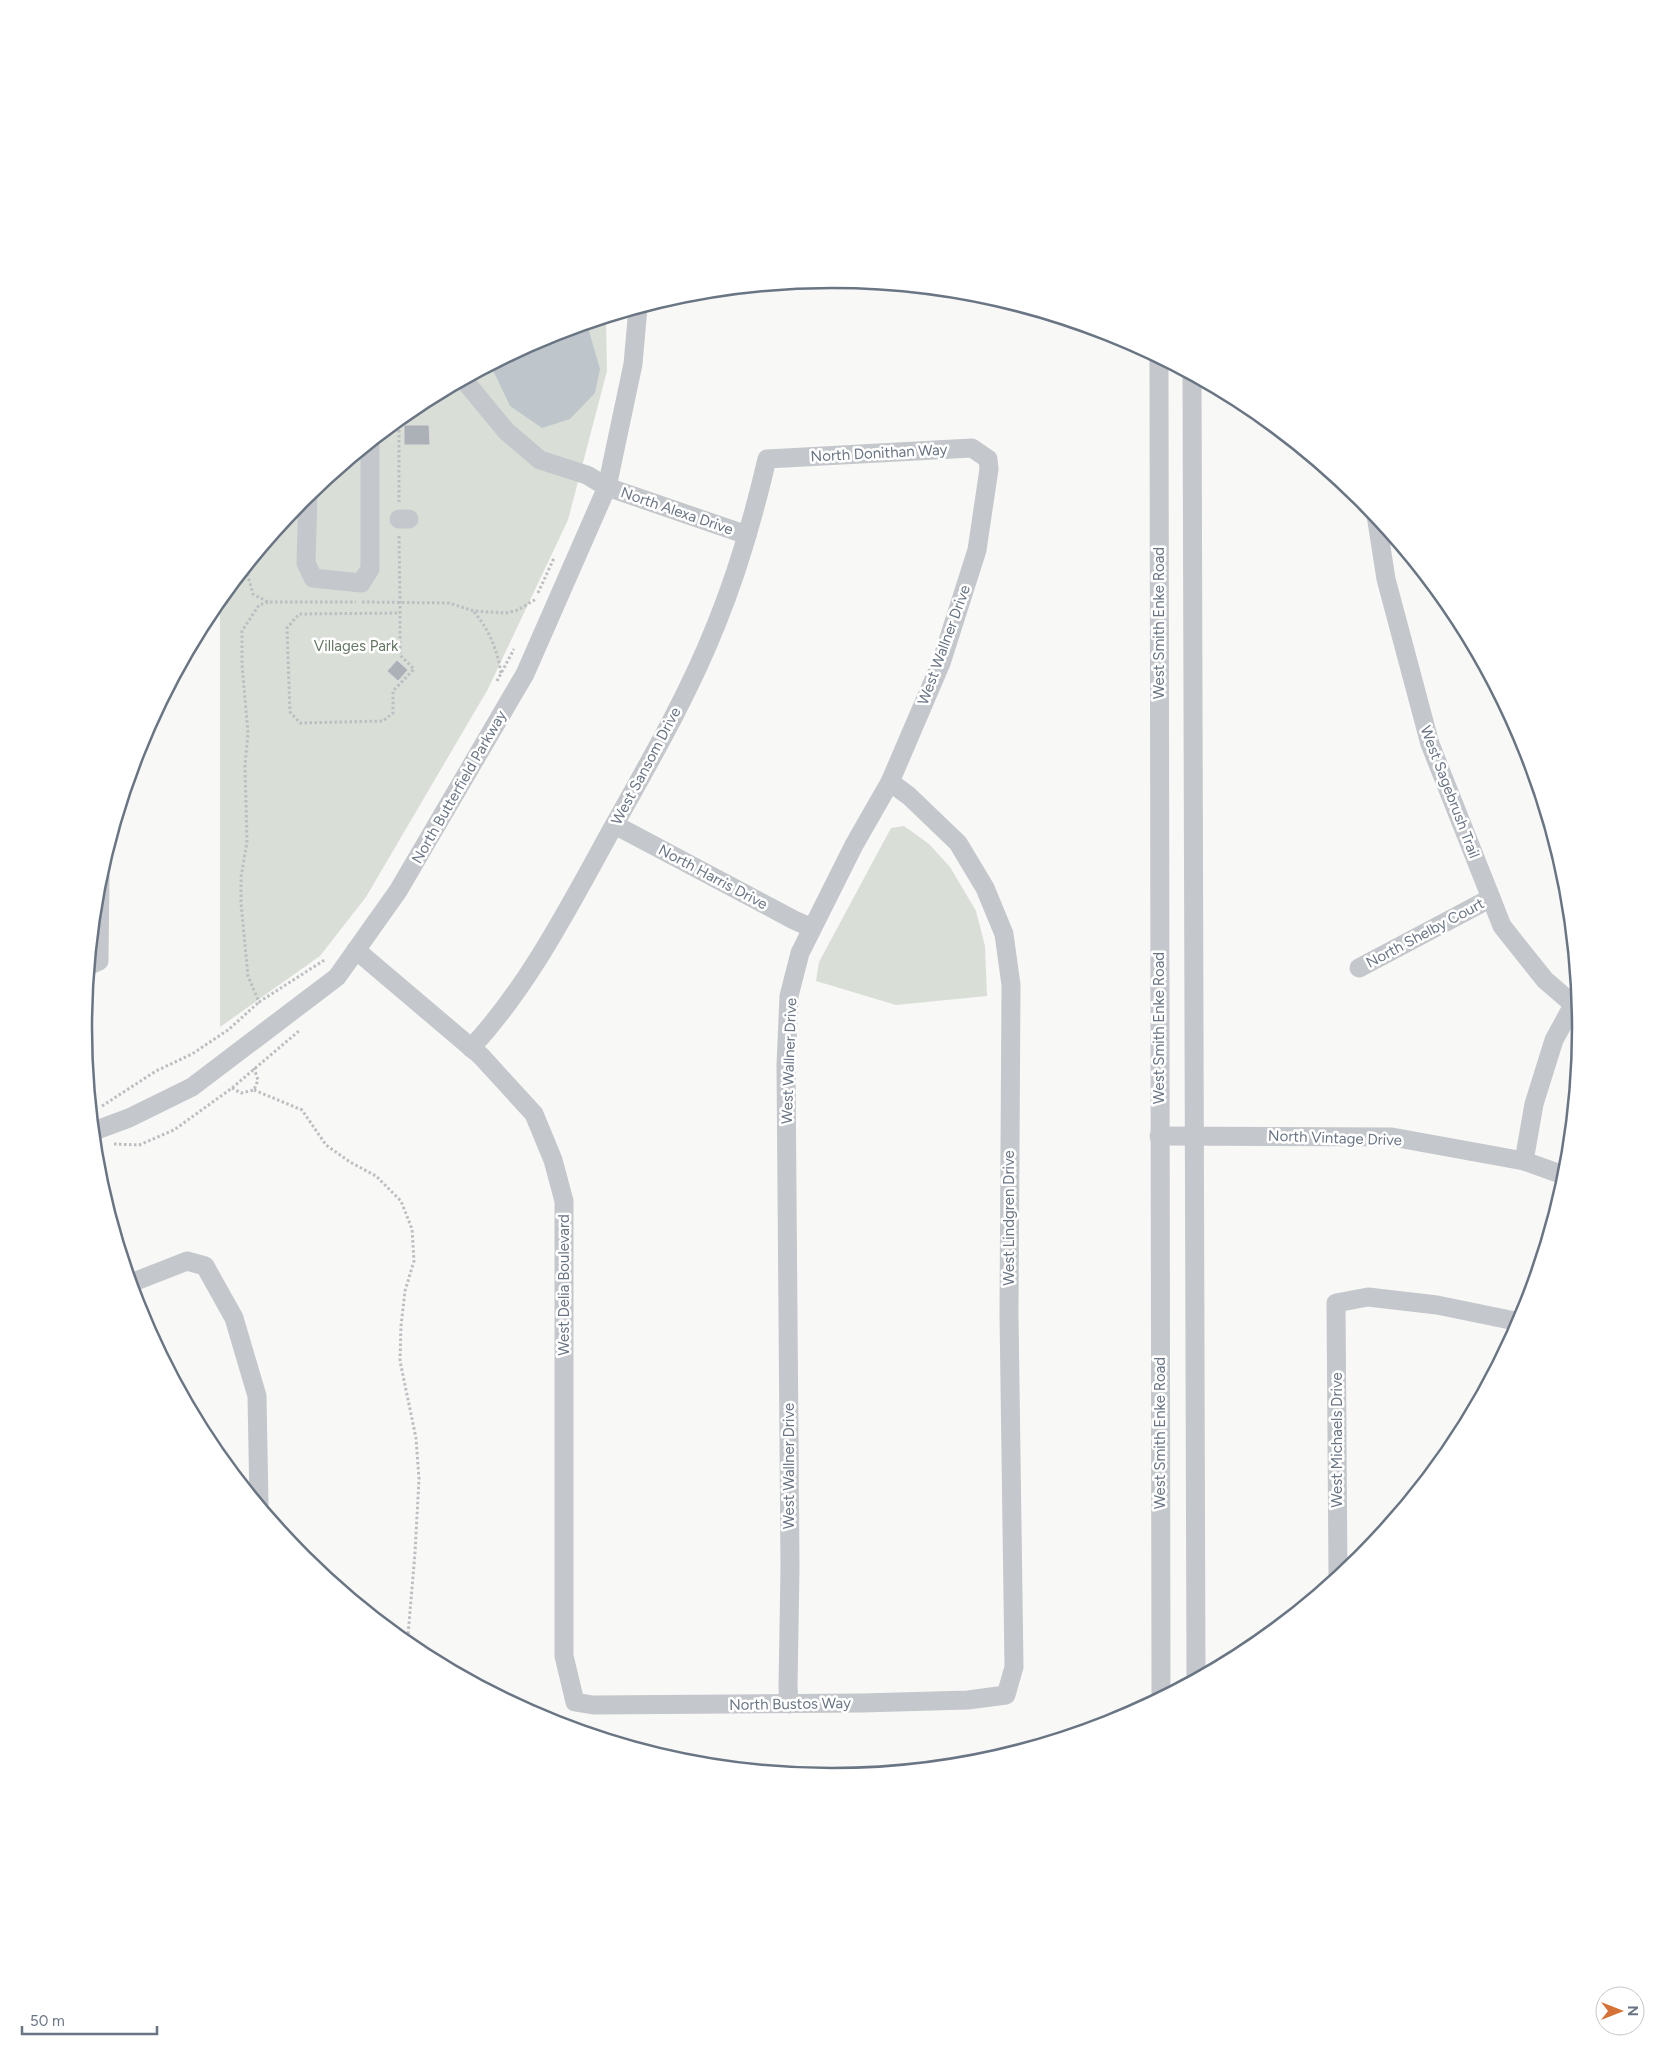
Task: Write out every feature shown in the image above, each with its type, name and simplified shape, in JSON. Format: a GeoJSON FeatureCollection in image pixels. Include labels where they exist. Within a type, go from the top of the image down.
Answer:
{"type":"FeatureCollection","features":[{"type":"Feature","properties":{"kind":"street","name":"North Butterfield Parkway"},"geometry":{"type":"LineString","coordinates":[[100,1129],[129,1118],[192,1087],[229,1061],[337,977],[398,891],[525,674],[607,488],[632,364],[637,314]]}},
{"type":"Feature","properties":{"kind":"street","name":"West Smith Enke Road"},"geometry":{"type":"LineString","coordinates":[[1159,364],[1161,1691]]}},
{"type":"Feature","properties":{"kind":"street"},"geometry":{"type":"LineString","coordinates":[[1192,382],[1196,1672]]}},
{"type":"Feature","properties":{"kind":"street","name":"North Alexa Drive"},"geometry":{"type":"LineString","coordinates":[[468,384],[506,431],[540,460],[587,475],[607,488],[747,535]]}},
{"type":"Feature","properties":{"kind":"street","name":"North Donithan Way"},"geometry":{"type":"LineString","coordinates":[[767,459],[972,448],[988,459]]}},
{"type":"Feature","properties":{"kind":"street"},"geometry":{"type":"LineString","coordinates":[[308,506],[306,563],[313,578],[361,583],[370,569],[370,451]]}},
{"type":"Feature","properties":{"kind":"street","name":"West Sansom Drive"},"geometry":{"type":"LineString","coordinates":[[471,1048],[517,991],[563,919],[680,704],[716,625],[747,535],[767,459]]}},
{"type":"Feature","properties":{"kind":"street","name":"West Wallner Drive"},"geometry":{"type":"LineString","coordinates":[[789,1704],[790,1558],[786,1065],[789,996],[800,952],[854,845],[890,782],[941,663],[977,550],[989,468],[988,459]]}},
{"type":"Feature","properties":{"kind":"street","name":"West Sagebrush Trail"},"geometry":{"type":"LineString","coordinates":[[1378,528],[1386,580],[1430,744],[1502,926],[1545,980],[1571,999]]}},
{"type":"Feature","properties":{"kind":"street","name":"West Lindgren Drive"},"geometry":{"type":"LineString","coordinates":[[890,782],[909,796],[958,843],[985,888],[1004,934],[1011,985],[1010,1314],[1014,1667],[1006,1695]]}},
{"type":"Feature","properties":{"kind":"street","name":"North Harris Drive"},"geometry":{"type":"LineString","coordinates":[[614,825],[812,928]]}},
{"type":"Feature","properties":{"kind":"street","name":"North Shelby Court"},"geometry":{"type":"LineString","coordinates":[[1359,968],[1491,898]]}},
{"type":"Feature","properties":{"kind":"street","name":"West Delia Boulevard"},"geometry":{"type":"LineString","coordinates":[[356,950],[481,1056],[534,1114],[553,1160],[564,1201],[564,1656],[575,1702]]}},
{"type":"Feature","properties":{"kind":"street"},"geometry":{"type":"LineString","coordinates":[[1524,1161],[1534,1104],[1554,1040],[1572,1012]]}},
{"type":"Feature","properties":{"kind":"street","name":"North Vintage Drive"},"geometry":{"type":"LineString","coordinates":[[1160,1136],[1392,1137],[1524,1161],[1558,1173]]}},
{"type":"Feature","properties":{"kind":"street"},"geometry":{"type":"LineString","coordinates":[[137,1280],[187,1261],[205,1266],[234,1318],[257,1396],[259,1495]]}},
{"type":"Feature","properties":{"kind":"street","name":"West Michaels Drive"},"geometry":{"type":"LineString","coordinates":[[1338,1568],[1336,1303],[1368,1297],[1437,1305],[1512,1320]]}},
{"type":"Feature","properties":{"kind":"street","name":"North Bustos Way"},"geometry":{"type":"LineString","coordinates":[[575,1702],[593,1705],[789,1704],[968,1700],[1006,1695]]}},
{"type":"Feature","properties":{"kind":"path"},"geometry":{"type":"LineString","coordinates":[[497,683],[501,675],[499,660],[484,623],[474,611],[506,613],[518,610],[536,599]]}},
{"type":"Feature","properties":{"kind":"path"},"geometry":{"type":"LineString","coordinates":[[259,1002],[248,976],[241,903],[241,877],[247,842],[245,765],[248,734],[242,665],[242,631],[259,605],[268,602]]}},
{"type":"Feature","properties":{"kind":"path"},"geometry":{"type":"LineString","coordinates":[[400,613],[400,655],[414,669],[393,691],[393,713],[383,721],[300,723],[290,712],[287,628],[299,614],[400,613]]}},
{"type":"Feature","properties":{"kind":"path"},"geometry":{"type":"LineString","coordinates":[[99,1108],[156,1071],[192,1054],[228,1030],[259,1002],[326,959],[331,952]]}},
{"type":"Feature","properties":{"kind":"path"},"geometry":{"type":"LineString","coordinates":[[254,1068],[258,1080],[254,1090]]}},
{"type":"Feature","properties":{"kind":"path"},"geometry":{"type":"LineString","coordinates":[[232,1088],[241,1093],[254,1090],[302,1110],[326,1145],[350,1162],[376,1176],[401,1201],[412,1229],[414,1261],[405,1291],[400,1361],[416,1438],[419,1479],[416,1553],[409,1616],[409,1634]]}},
{"type":"Feature","properties":{"kind":"green space","name":"Villages Park"},"geometry":{"type":"Polygon","coordinates":[[[606,324],[607,371],[568,520],[488,689],[366,897],[320,956],[220,1027],[220,613],[276,540],[309,505],[382,441],[421,413],[505,364],[549,344],[606,324]]]}},
{"type":"Feature","properties":{"kind":"green space"},"geometry":{"type":"Polygon","coordinates":[[[904,826],[929,844],[950,867],[976,911],[985,946],[987,996],[896,1005],[816,981],[819,962],[891,828],[904,826]]]}},
{"type":"Feature","properties":{"kind":"shaded area"},"geometry":{"type":"Polygon","coordinates":[[[589,329],[600,369],[595,393],[570,419],[542,428],[510,406],[493,370],[549,344],[589,329]]]}},
{"type":"Feature","properties":{"kind":"building"},"geometry":{"type":"Polygon","coordinates":[[[404,425],[429,425],[430,445],[404,445],[404,425]]]}},
{"type":"Feature","properties":{"kind":"building"},"geometry":{"type":"Polygon","coordinates":[[[397,660],[408,670],[398,681],[387,671],[397,660]]]}}]}
